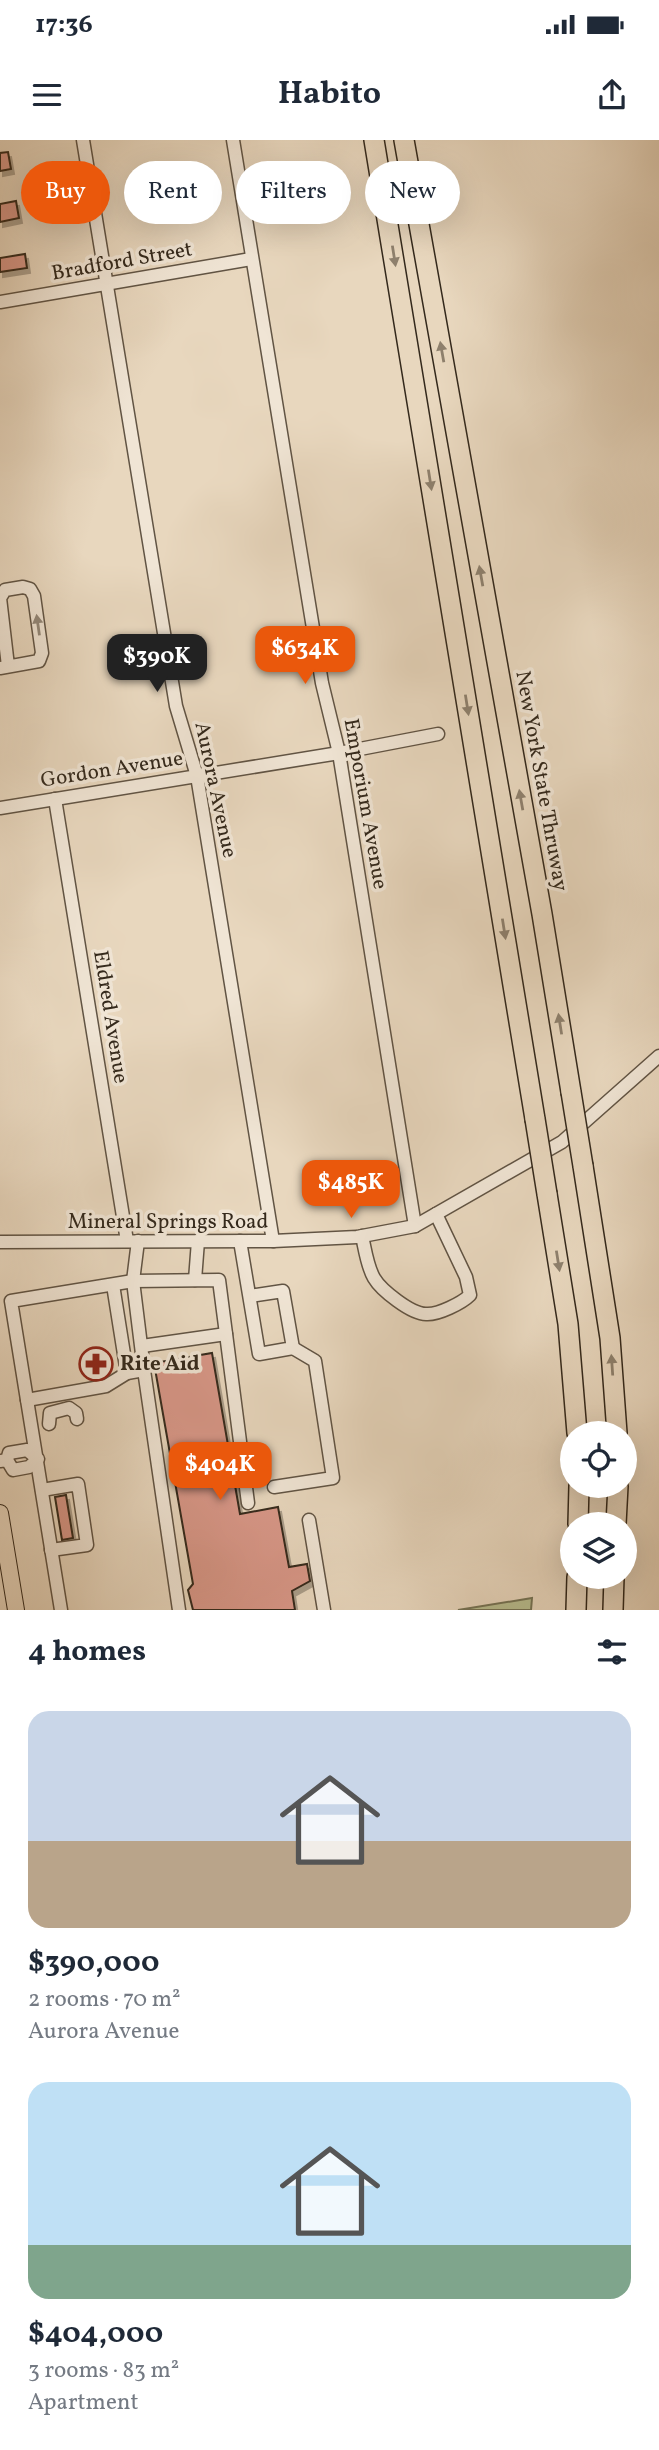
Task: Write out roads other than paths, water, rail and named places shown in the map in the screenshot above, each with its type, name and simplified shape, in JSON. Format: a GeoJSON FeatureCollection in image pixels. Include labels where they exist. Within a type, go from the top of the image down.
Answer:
{"type":"FeatureCollection","features":[{"type":"Feature","properties":{"kind":"highway"},"geometry":{"type":"LineString","coordinates":[[374,140],[568,1324],[576,1421]]}},
{"type":"Feature","properties":{"kind":"highway","name":"New York State Thruway"},"geometry":{"type":"LineString","coordinates":[[404,140],[542,914],[610,1338],[616,1421]]}},
{"type":"Feature","properties":{"kind":"highway"},"geometry":{"type":"LineString","coordinates":[[576,1610],[577,1589]]}},
{"type":"Feature","properties":{"kind":"highway"},"geometry":{"type":"LineString","coordinates":[[613,1610],[614,1589]]}},
{"type":"Feature","properties":{"kind":"main road"},"geometry":{"type":"LineString","coordinates":[[1,1523],[4,1567],[16,1610]]}},
{"type":"Feature","properties":{"kind":"street","name":"Aurora Avenue"},"geometry":{"type":"LineString","coordinates":[[83,140],[176,706],[197,776],[273,1241]]}},
{"type":"Feature","properties":{"kind":"street","name":"Emporium Avenue"},"geometry":{"type":"LineString","coordinates":[[233,140],[322,683],[339,753],[415,1226]]}},
{"type":"Feature","properties":{"kind":"street","name":"Bradford Street"},"geometry":{"type":"LineString","coordinates":[[0,302],[251,259]]}},
{"type":"Feature","properties":{"kind":"street"},"geometry":{"type":"LineString","coordinates":[[23,587],[30,589],[34,596],[42,653],[39,661],[4,667],[0,597],[5,590],[23,587]]}},
{"type":"Feature","properties":{"kind":"street","name":"Gordon Avenue"},"geometry":{"type":"LineString","coordinates":[[0,808],[339,753],[438,734]]}},
{"type":"Feature","properties":{"kind":"street","name":"Eldred Avenue"},"geometry":{"type":"LineString","coordinates":[[55,799],[133,1241],[133,1281],[144,1370],[179,1610]]}},
{"type":"Feature","properties":{"kind":"street","name":"Mineral Springs Road"},"geometry":{"type":"LineString","coordinates":[[0,1242],[273,1241],[362,1236],[415,1226],[562,1142],[659,1056]]}},
{"type":"Feature","properties":{"kind":"street"},"geometry":{"type":"LineString","coordinates":[[362,1236],[372,1275],[384,1291],[413,1310],[430,1315],[465,1300],[470,1295],[466,1278],[436,1214]]}},
{"type":"Feature","properties":{"kind":"street"},"geometry":{"type":"LineString","coordinates":[[195,1280],[198,1241]]}},
{"type":"Feature","properties":{"kind":"street"},"geometry":{"type":"LineString","coordinates":[[240,1241],[260,1354],[293,1348],[315,1361],[333,1478],[274,1487]]}},
{"type":"Feature","properties":{"kind":"street"},"geometry":{"type":"LineString","coordinates":[[61,1610],[11,1301],[133,1281],[219,1280],[248,1503]]}},
{"type":"Feature","properties":{"kind":"street"},"geometry":{"type":"LineString","coordinates":[[113,1285],[127,1373]]}},
{"type":"Feature","properties":{"kind":"street"},"geometry":{"type":"LineString","coordinates":[[250,1296],[283,1291],[293,1348]]}},
{"type":"Feature","properties":{"kind":"street"},"geometry":{"type":"LineString","coordinates":[[142,1346],[226,1334]]}},
{"type":"Feature","properties":{"kind":"street"},"geometry":{"type":"LineString","coordinates":[[27,1400],[107,1386],[127,1373],[144,1370]]}},
{"type":"Feature","properties":{"kind":"street"},"geometry":{"type":"LineString","coordinates":[[49,1424],[47,1416],[61,1409],[74,1410],[77,1419]]}},
{"type":"Feature","properties":{"kind":"street"},"geometry":{"type":"LineString","coordinates":[[3,1461],[13,1470],[29,1467],[38,1459]]}},
{"type":"Feature","properties":{"kind":"street"},"geometry":{"type":"LineString","coordinates":[[43,1490],[78,1485],[87,1545],[51,1550]]}},
{"type":"Feature","properties":{"kind":"street"},"geometry":{"type":"LineString","coordinates":[[309,1520],[324,1610]]}},
{"type":"Feature","properties":{"kind":"place","name":"Rite Aid"},"geometry":{"type":"Point","coordinates":[96,1364]}}]}
